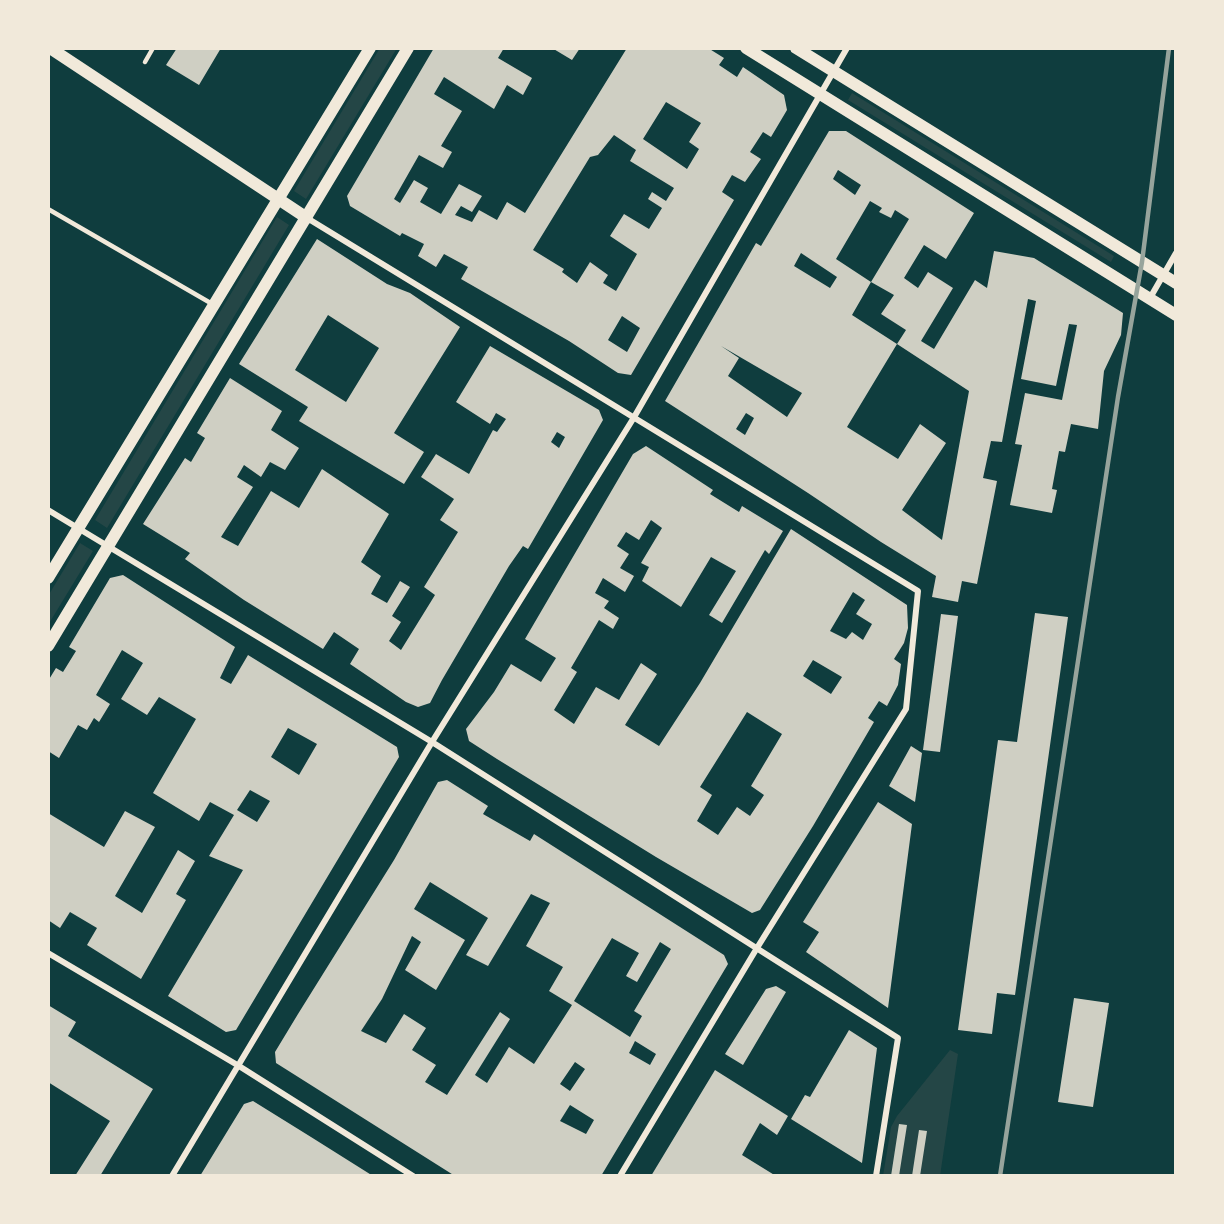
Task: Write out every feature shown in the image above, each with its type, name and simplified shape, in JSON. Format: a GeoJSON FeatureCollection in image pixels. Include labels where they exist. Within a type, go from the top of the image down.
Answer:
{"type":"FeatureCollection","features":[{"type":"Feature","properties":{"kind":"main road"},"geometry":{"type":"LineString","coordinates":[[50,48],[307,218]]}},
{"type":"Feature","properties":{"kind":"main road"},"geometry":{"type":"LineString","coordinates":[[48,578],[370,48]]}},
{"type":"Feature","properties":{"kind":"main road"},"geometry":{"type":"LineString","coordinates":[[48,646],[408,48]]}},
{"type":"Feature","properties":{"kind":"main road"},"geometry":{"type":"LineString","coordinates":[[746,48],[1176,315]]}},
{"type":"Feature","properties":{"kind":"main road"},"geometry":{"type":"LineString","coordinates":[[796,48],[1176,283]]}},
{"type":"Feature","properties":{"kind":"street"},"geometry":{"type":"LineString","coordinates":[[172,1176],[432,742],[633,418],[847,48]]}},
{"type":"Feature","properties":{"kind":"street"},"geometry":{"type":"LineString","coordinates":[[307,218],[918,591],[906,709],[757,948],[620,1176]]}},
{"type":"Feature","properties":{"kind":"street"},"geometry":{"type":"LineString","coordinates":[[1150,298],[1176,253]]}},
{"type":"Feature","properties":{"kind":"street"},"geometry":{"type":"LineString","coordinates":[[48,510],[432,742],[898,1038],[876,1176]]}},
{"type":"Feature","properties":{"kind":"street"},"geometry":{"type":"LineString","coordinates":[[48,953],[238,1066],[414,1176]]}},
{"type":"Feature","properties":{"kind":"lane"},"geometry":{"type":"LineString","coordinates":[[145,62],[153,48]]}},
{"type":"Feature","properties":{"kind":"lane"},"geometry":{"type":"LineString","coordinates":[[48,209],[214,305]]}},
{"type":"Feature","properties":{"kind":"shaded area"},"geometry":{"type":"Polygon","coordinates":[[[380,48],[397,48],[306,199],[294,191],[380,48]]]}},
{"type":"Feature","properties":{"kind":"shaded area"},"geometry":{"type":"Polygon","coordinates":[[[852,93],[1114,256],[1111,262],[848,100],[852,93]]]}},
{"type":"Feature","properties":{"kind":"shaded area"},"geometry":{"type":"Polygon","coordinates":[[[277,217],[289,225],[107,528],[95,520],[277,217]]]}},
{"type":"Feature","properties":{"kind":"shaded area"},"geometry":{"type":"Polygon","coordinates":[[[80,543],[93,551],[48,625],[48,596],[80,543]]]}},
{"type":"Feature","properties":{"kind":"shaded area"},"geometry":{"type":"Polygon","coordinates":[[[950,1050],[958,1054],[940,1176],[883,1176],[891,1127],[897,1116],[950,1050]]]}},
{"type":"Feature","properties":{"kind":"building"},"geometry":{"type":"Polygon","coordinates":[[[177,48],[221,48],[199,85],[166,65],[177,48]]]}},
{"type":"Feature","properties":{"kind":"building"},"geometry":{"type":"Polygon","coordinates":[[[434,48],[504,48],[498,58],[532,78],[523,95],[507,85],[494,109],[444,77],[434,94],[462,111],[441,146],[452,152],[443,168],[419,155],[394,199],[400,203],[414,180],[428,188],[420,202],[441,214],[459,184],[482,196],[472,212],[461,206],[455,215],[472,222],[479,210],[497,220],[507,202],[525,213],[627,48],[708,48],[724,58],[719,65],[737,77],[743,67],[784,95],[787,110],[771,137],[763,132],[750,152],[761,159],[745,182],[732,175],[722,192],[734,200],[631,375],[618,373],[569,341],[461,279],[468,267],[444,254],[436,267],[418,256],[424,244],[402,233],[400,236],[350,206],[347,196],[434,48]],[[666,102],[643,139],[687,169],[699,149],[689,142],[701,123],[666,102]],[[614,135],[598,155],[590,157],[533,250],[564,269],[562,272],[577,283],[590,262],[608,275],[603,283],[616,291],[637,254],[610,236],[624,214],[649,229],[662,208],[648,199],[652,192],[666,201],[674,188],[630,161],[636,150],[614,135]],[[622,316],[608,340],[627,352],[640,328],[622,316]]]}},
{"type":"Feature","properties":{"kind":"building"},"geometry":{"type":"Polygon","coordinates":[[[552,48],[580,48],[572,60],[552,48]]]}},
{"type":"Feature","properties":{"kind":"building"},"geometry":{"type":"Polygon","coordinates":[[[829,131],[846,131],[974,213],[946,259],[924,245],[904,278],[918,288],[928,272],[953,288],[921,341],[934,349],[975,280],[987,288],[994,251],[1034,258],[1123,313],[1121,335],[1104,371],[1098,429],[1071,424],[1065,452],[1059,451],[1052,489],[1057,490],[1052,513],[1010,505],[1022,445],[1015,444],[1025,393],[1062,400],[1077,325],[1069,324],[1056,386],[1021,379],[1036,301],[1028,299],[1002,442],[991,441],[983,478],[997,481],[977,584],[962,581],[958,602],[932,597],[936,576],[665,401],[756,243],[761,246],[829,131]],[[838,170],[833,179],[855,195],[861,185],[838,170]],[[870,201],[836,259],[871,282],[909,219],[895,210],[891,218],[879,212],[882,208],[870,201]],[[801,253],[794,266],[830,288],[837,277],[801,253]],[[871,282],[852,315],[897,344],[906,330],[881,314],[894,295],[871,282]],[[897,344],[847,427],[898,459],[920,424],[946,443],[902,510],[942,540],[969,391],[897,344]],[[721,346],[739,358],[728,376],[787,417],[802,393],[721,346]],[[746,413],[736,429],[745,435],[754,418],[746,413]]]}},
{"type":"Feature","properties":{"kind":"building"},"geometry":{"type":"Polygon","coordinates":[[[317,239],[387,284],[410,293],[460,327],[394,433],[424,452],[404,484],[299,421],[308,407],[239,364],[317,239]],[[328,315],[295,370],[346,402],[379,348],[328,315]]]}},
{"type":"Feature","properties":{"kind":"building"},"geometry":{"type":"Polygon","coordinates":[[[490,346],[599,410],[603,420],[528,549],[523,546],[509,566],[430,703],[418,707],[406,702],[350,664],[359,649],[334,632],[323,649],[244,600],[185,559],[190,553],[143,524],[185,458],[191,462],[205,438],[197,433],[230,378],[282,411],[271,430],[299,448],[285,470],[270,462],[261,477],[244,465],[237,477],[253,487],[221,537],[238,546],[271,491],[299,508],[322,469],[389,514],[361,562],[381,576],[371,594],[387,603],[400,581],[410,587],[392,616],[401,622],[389,641],[401,650],[435,595],[424,587],[458,532],[440,520],[454,499],[421,477],[436,454],[469,474],[493,430],[497,432],[506,419],[496,413],[490,424],[456,402],[490,346]],[[557,432],[551,442],[559,448],[565,437],[557,432]]]}},
{"type":"Feature","properties":{"kind":"building"},"geometry":{"type":"Polygon","coordinates":[[[646,446],[713,490],[710,494],[739,512],[742,506],[783,531],[769,554],[765,550],[722,623],[709,615],[736,571],[711,557],[681,607],[642,581],[649,567],[641,563],[662,528],[651,520],[639,540],[626,532],[617,546],[629,554],[620,568],[634,576],[625,592],[603,578],[595,593],[609,601],[604,608],[619,618],[613,629],[599,620],[571,668],[577,672],[554,710],[574,724],[596,687],[619,700],[641,663],[657,674],[625,725],[659,746],[700,683],[791,529],[907,605],[908,628],[904,643],[894,659],[901,664],[898,685],[887,706],[879,701],[868,718],[874,722],[813,826],[760,910],[752,913],[656,857],[469,741],[466,729],[494,692],[511,664],[541,682],[556,658],[525,639],[633,454],[646,446]],[[853,592],[830,631],[846,639],[852,632],[863,640],[872,624],[856,614],[865,600],[853,592]],[[813,660],[803,676],[831,694],[842,677],[813,660]],[[747,712],[700,787],[712,795],[697,821],[718,835],[737,807],[750,816],[764,795],[751,786],[782,734],[747,712]]]}},
{"type":"Feature","properties":{"kind":"building"},"geometry":{"type":"Polygon","coordinates":[[[123,575],[235,647],[220,678],[231,684],[248,655],[397,747],[399,757],[236,1030],[226,1032],[168,996],[243,870],[209,856],[234,815],[210,802],[199,821],[153,793],[196,719],[159,697],[147,715],[121,699],[143,663],[122,650],[96,695],[110,704],[99,722],[94,718],[87,730],[78,725],[59,758],[48,751],[48,681],[56,668],[63,672],[76,651],[69,647],[110,578],[123,575]],[[288,728],[271,757],[299,775],[317,744],[288,728]],[[250,790],[237,810],[257,822],[270,801],[250,790]]]}},
{"type":"Feature","properties":{"kind":"building"},"geometry":{"type":"Polygon","coordinates":[[[1035,613],[1068,617],[1015,995],[997,993],[992,1034],[958,1030],[998,740],[1017,742],[1035,613]]]}},
{"type":"Feature","properties":{"kind":"building"},"geometry":{"type":"Polygon","coordinates":[[[941,614],[958,616],[940,752],[923,750],[941,614]]]}},
{"type":"Feature","properties":{"kind":"building"},"geometry":{"type":"Polygon","coordinates":[[[911,746],[922,753],[915,802],[889,786],[911,746]]]}},
{"type":"Feature","properties":{"kind":"building"},"geometry":{"type":"Polygon","coordinates":[[[447,780],[488,806],[483,814],[530,841],[534,834],[724,955],[728,964],[601,1176],[455,1176],[276,1063],[275,1052],[394,860],[438,782],[447,780]],[[430,882],[414,909],[465,940],[436,990],[405,970],[421,942],[412,936],[382,999],[361,1031],[386,1043],[404,1014],[426,1028],[412,1050],[436,1065],[425,1082],[447,1095],[500,1012],[510,1019],[475,1075],[487,1083],[509,1047],[534,1064],[572,1005],[549,991],[563,967],[526,946],[550,903],[531,894],[488,966],[466,955],[488,918],[430,882]],[[612,938],[574,1001],[630,1037],[642,1016],[634,1011],[671,949],[660,942],[637,982],[626,976],[639,953],[612,938]],[[635,1041],[629,1053],[650,1065],[656,1054],[635,1041]],[[575,1062],[560,1084],[570,1091],[585,1069],[575,1062]],[[570,1105],[560,1121],[586,1134],[594,1120],[570,1105]]]}},
{"type":"Feature","properties":{"kind":"building"},"geometry":{"type":"Polygon","coordinates":[[[878,802],[912,824],[888,1008],[806,952],[819,932],[803,922],[878,802]]]}},
{"type":"Feature","properties":{"kind":"building"},"geometry":{"type":"Polygon","coordinates":[[[125,811],[155,827],[115,896],[142,913],[178,850],[195,861],[176,894],[186,900],[141,979],[87,945],[97,928],[70,912],[60,928],[48,920],[48,813],[104,847],[125,811]]]}},
{"type":"Feature","properties":{"kind":"building"},"geometry":{"type":"Polygon","coordinates":[[[776,986],[786,992],[743,1065],[725,1054],[766,989],[776,986]]]}},
{"type":"Feature","properties":{"kind":"building"},"geometry":{"type":"Polygon","coordinates":[[[1074,998],[1109,1003],[1093,1107],[1058,1102],[1074,998]]]}},
{"type":"Feature","properties":{"kind":"building"},"geometry":{"type":"Polygon","coordinates":[[[48,1005],[76,1022],[68,1036],[153,1089],[100,1176],[75,1176],[110,1121],[48,1082],[48,1005]]]}},
{"type":"Feature","properties":{"kind":"building"},"geometry":{"type":"Polygon","coordinates":[[[849,1030],[877,1048],[862,1163],[791,1119],[805,1095],[810,1097],[849,1030]]]}},
{"type":"Feature","properties":{"kind":"building"},"geometry":{"type":"Polygon","coordinates":[[[715,1070],[788,1116],[777,1135],[760,1123],[742,1155],[776,1176],[651,1176],[715,1070]]]}},
{"type":"Feature","properties":{"kind":"building"},"geometry":{"type":"Polygon","coordinates":[[[253,1101],[373,1176],[200,1176],[244,1104],[253,1101]]]}},
{"type":"Feature","properties":{"kind":"building"},"geometry":{"type":"Polygon","coordinates":[[[899,1124],[907,1125],[899,1176],[891,1176],[899,1124]]]}},
{"type":"Feature","properties":{"kind":"building"},"geometry":{"type":"Polygon","coordinates":[[[919,1130],[927,1131],[920,1176],[912,1176],[919,1130]]]}},
{"type":"Feature","properties":{"kind":"railway"},"geometry":{"type":"LineString","coordinates":[[1000,1176],[1118,397],[1142,262],[1169,48]]}}]}
